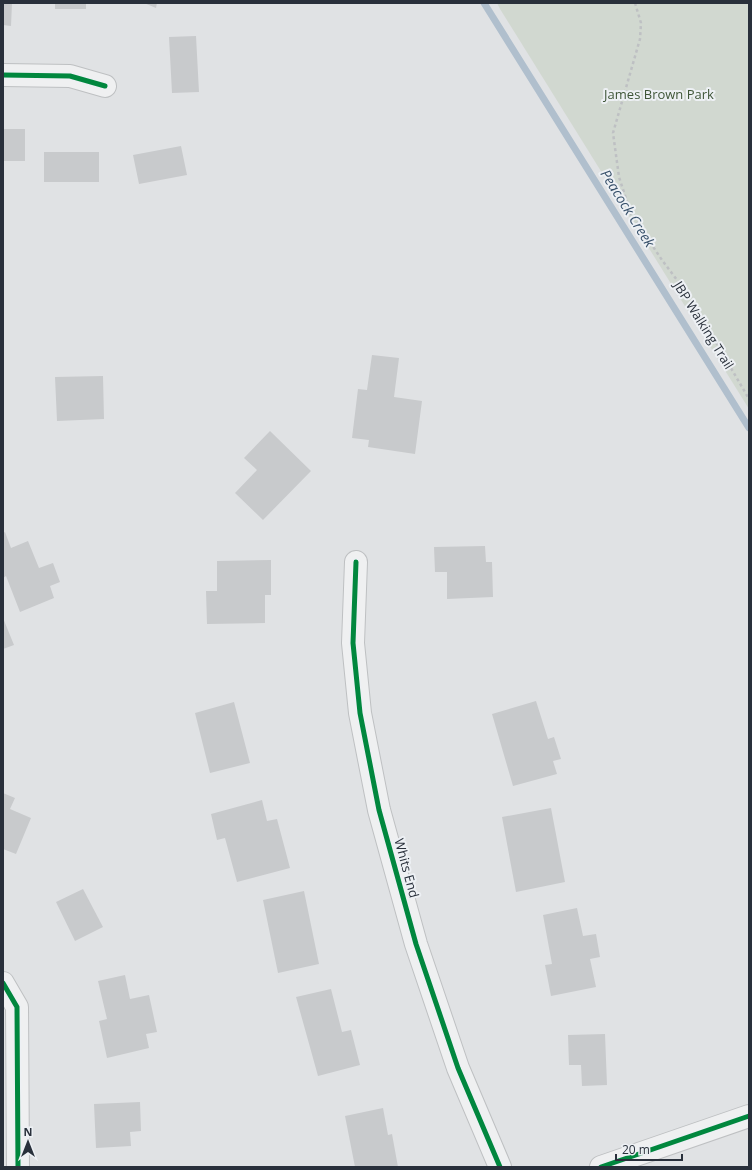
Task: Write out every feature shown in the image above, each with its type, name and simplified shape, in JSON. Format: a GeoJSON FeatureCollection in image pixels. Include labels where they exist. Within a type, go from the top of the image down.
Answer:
{"type":"FeatureCollection","features":[{"type":"Feature","properties":{"kind":"street"},"geometry":{"type":"LineString","coordinates":[[3,75],[70,76],[105,86]]}},
{"type":"Feature","properties":{"kind":"street","name":"Whits End"},"geometry":{"type":"LineString","coordinates":[[356,562],[353,644],[360,713],[379,810],[416,944],[458,1068],[500,1167]]}},
{"type":"Feature","properties":{"kind":"street"},"geometry":{"type":"LineString","coordinates":[[3,983],[17,1007],[18,1167]]}},
{"type":"Feature","properties":{"kind":"street"},"geometry":{"type":"LineString","coordinates":[[608,1166],[749,1116]]}},
{"type":"Feature","properties":{"kind":"green space","name":"James Brown Park"},"geometry":{"type":"Polygon","coordinates":[[[497,3],[749,3],[749,409],[500,9],[497,3]]]}},
{"type":"Feature","properties":{"kind":"building"},"geometry":{"type":"Polygon","coordinates":[[[3,3],[12,3],[11,26],[3,25],[3,3]]]}},
{"type":"Feature","properties":{"kind":"building"},"geometry":{"type":"Polygon","coordinates":[[[55,3],[86,3],[86,9],[55,9],[55,3]]]}},
{"type":"Feature","properties":{"kind":"building"},"geometry":{"type":"Polygon","coordinates":[[[144,3],[157,3],[156,8],[144,3]]]}},
{"type":"Feature","properties":{"kind":"building"},"geometry":{"type":"Polygon","coordinates":[[[196,36],[199,92],[172,93],[169,37],[196,36]]]}},
{"type":"Feature","properties":{"kind":"building"},"geometry":{"type":"Polygon","coordinates":[[[3,129],[25,129],[25,161],[3,161],[3,129]]]}},
{"type":"Feature","properties":{"kind":"building"},"geometry":{"type":"Polygon","coordinates":[[[181,146],[187,175],[139,184],[133,155],[181,146]]]}},
{"type":"Feature","properties":{"kind":"building"},"geometry":{"type":"Polygon","coordinates":[[[44,152],[99,152],[99,182],[44,182],[44,152]]]}},
{"type":"Feature","properties":{"kind":"building"},"geometry":{"type":"Polygon","coordinates":[[[372,355],[399,358],[394,397],[422,401],[415,454],[368,447],[369,440],[352,438],[358,389],[367,390],[372,355]]]}},
{"type":"Feature","properties":{"kind":"building"},"geometry":{"type":"Polygon","coordinates":[[[103,376],[104,419],[57,421],[55,377],[103,376]]]}},
{"type":"Feature","properties":{"kind":"building"},"geometry":{"type":"Polygon","coordinates":[[[270,431],[311,471],[263,520],[235,493],[257,470],[244,458],[270,431]]]}},
{"type":"Feature","properties":{"kind":"building"},"geometry":{"type":"Polygon","coordinates":[[[5,532],[11,548],[28,541],[39,568],[53,563],[60,582],[50,586],[54,598],[20,612],[6,576],[3,578],[3,533],[5,532]]]}},
{"type":"Feature","properties":{"kind":"building"},"geometry":{"type":"Polygon","coordinates":[[[485,546],[486,562],[492,562],[493,597],[447,599],[447,572],[435,572],[434,547],[485,546]]]}},
{"type":"Feature","properties":{"kind":"building"},"geometry":{"type":"Polygon","coordinates":[[[271,560],[271,595],[265,595],[265,623],[207,624],[206,591],[217,591],[217,561],[271,560]]]}},
{"type":"Feature","properties":{"kind":"building"},"geometry":{"type":"Polygon","coordinates":[[[3,618],[14,645],[3,649],[3,618]]]}},
{"type":"Feature","properties":{"kind":"building"},"geometry":{"type":"Polygon","coordinates":[[[536,701],[548,739],[554,737],[561,759],[553,761],[557,774],[513,786],[492,714],[536,701]]]}},
{"type":"Feature","properties":{"kind":"building"},"geometry":{"type":"Polygon","coordinates":[[[234,702],[250,763],[210,773],[195,713],[234,702]]]}},
{"type":"Feature","properties":{"kind":"building"},"geometry":{"type":"Polygon","coordinates":[[[3,793],[15,798],[10,809],[31,818],[16,854],[3,849],[3,793]]]}},
{"type":"Feature","properties":{"kind":"building"},"geometry":{"type":"Polygon","coordinates":[[[262,800],[267,821],[277,819],[290,868],[237,882],[225,838],[217,840],[211,814],[262,800]]]}},
{"type":"Feature","properties":{"kind":"building"},"geometry":{"type":"Polygon","coordinates":[[[551,808],[565,882],[516,892],[502,817],[551,808]]]}},
{"type":"Feature","properties":{"kind":"building"},"geometry":{"type":"Polygon","coordinates":[[[83,889],[103,927],[75,941],[56,902],[83,889]]]}},
{"type":"Feature","properties":{"kind":"building"},"geometry":{"type":"Polygon","coordinates":[[[304,891],[319,964],[278,973],[263,900],[304,891]]]}},
{"type":"Feature","properties":{"kind":"building"},"geometry":{"type":"Polygon","coordinates":[[[577,908],[583,936],[596,934],[600,957],[590,959],[596,987],[551,996],[545,965],[552,964],[543,915],[577,908]]]}},
{"type":"Feature","properties":{"kind":"building"},"geometry":{"type":"Polygon","coordinates":[[[125,975],[130,999],[149,995],[157,1032],[146,1034],[149,1048],[107,1058],[99,1021],[107,1019],[98,981],[125,975]]]}},
{"type":"Feature","properties":{"kind":"building"},"geometry":{"type":"Polygon","coordinates":[[[331,989],[342,1032],[351,1030],[360,1065],[318,1076],[296,997],[331,989]]]}},
{"type":"Feature","properties":{"kind":"building"},"geometry":{"type":"Polygon","coordinates":[[[605,1034],[607,1085],[582,1086],[581,1065],[569,1065],[568,1035],[605,1034]]]}},
{"type":"Feature","properties":{"kind":"building"},"geometry":{"type":"Polygon","coordinates":[[[140,1102],[141,1131],[130,1132],[131,1146],[96,1148],[94,1104],[140,1102]]]}},
{"type":"Feature","properties":{"kind":"building"},"geometry":{"type":"Polygon","coordinates":[[[383,1108],[388,1135],[392,1134],[398,1167],[355,1167],[345,1116],[383,1108]]]}},
{"type":"Feature","properties":{"kind":"waterway","name":"Peacock Creek"},"geometry":{"type":"LineString","coordinates":[[484,3],[749,428]]}},
{"type":"Feature","properties":{"kind":"cycle path"},"geometry":{"type":"LineString","coordinates":[[3,75],[70,76],[105,86]]}},
{"type":"Feature","properties":{"kind":"cycle path"},"geometry":{"type":"LineString","coordinates":[[356,562],[353,643],[360,713],[379,810],[416,944],[458,1068],[500,1167]]}},
{"type":"Feature","properties":{"kind":"cycle path"},"geometry":{"type":"LineString","coordinates":[[3,983],[17,1007],[18,1167]]}},
{"type":"Feature","properties":{"kind":"cycle path"},"geometry":{"type":"LineString","coordinates":[[601,1167],[749,1116]]}}]}
